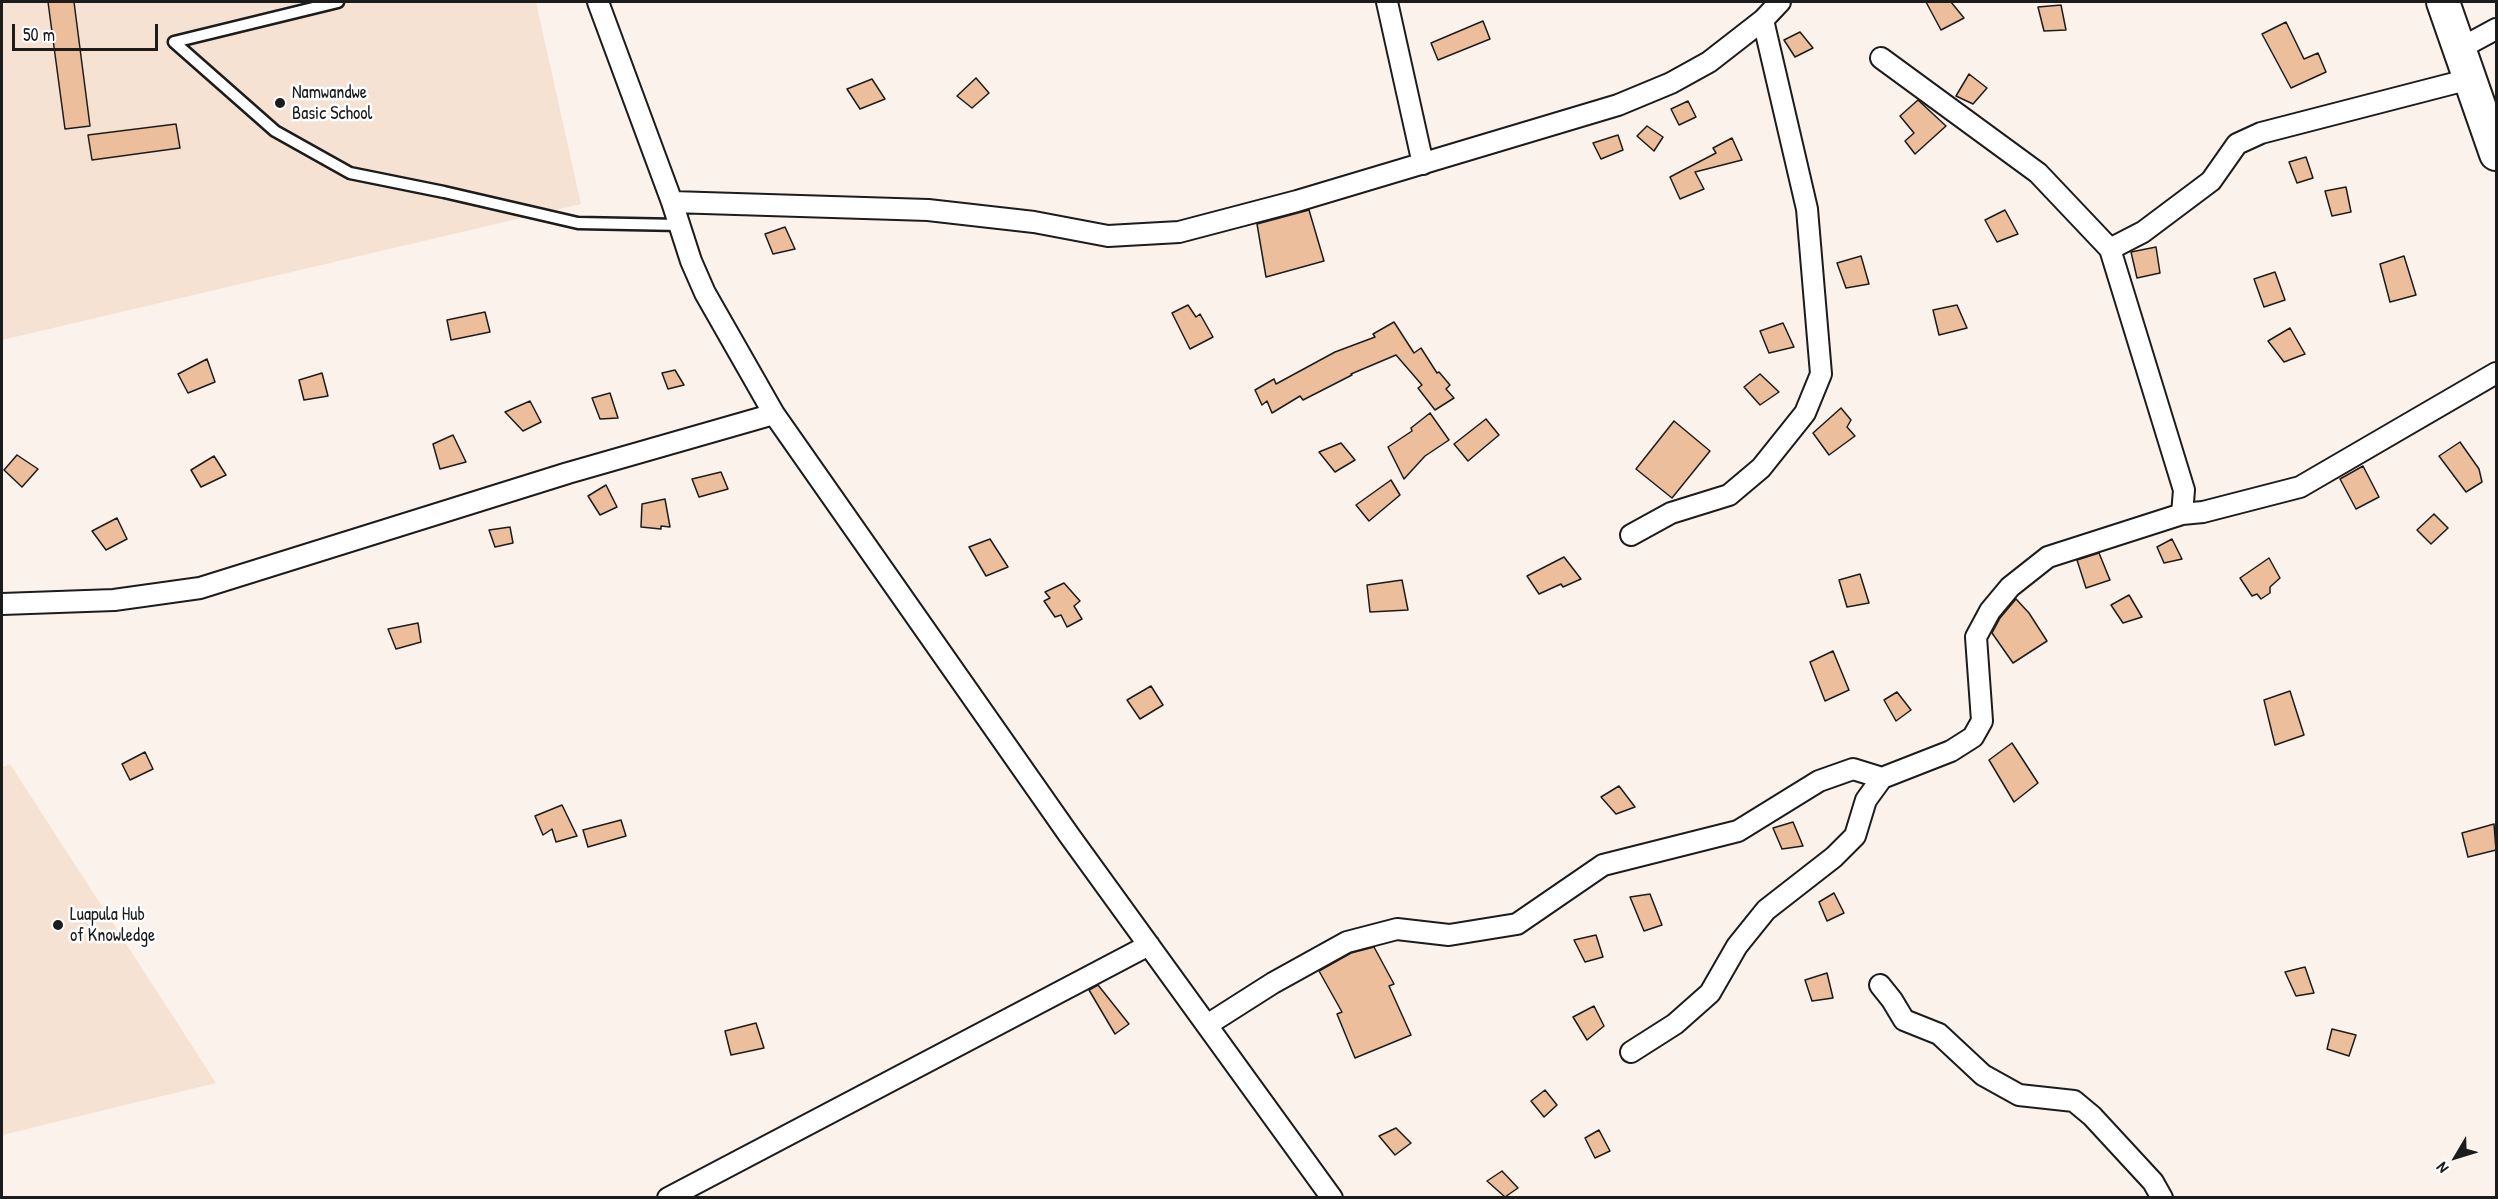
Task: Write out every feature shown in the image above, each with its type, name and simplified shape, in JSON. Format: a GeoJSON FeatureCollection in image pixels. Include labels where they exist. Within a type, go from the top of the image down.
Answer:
{"type":"FeatureCollection","features":[{"type":"Feature","properties":{"kind":"main road"},"geometry":{"type":"LineString","coordinates":[[2442,2],[2496,154]]}},
{"type":"Feature","properties":{"kind":"street"},"geometry":{"type":"LineString","coordinates":[[598,2],[705,294],[774,414],[1149,945],[1332,1197]]}},
{"type":"Feature","properties":{"kind":"street"},"geometry":{"type":"LineString","coordinates":[[1387,2],[1423,164]]}},
{"type":"Feature","properties":{"kind":"street"},"geometry":{"type":"LineString","coordinates":[[672,202],[928,210],[1034,222],[1108,236],[1179,232],[1423,164],[1618,105],[1671,83],[1709,63],[1763,20],[1780,2]]}},
{"type":"Feature","properties":{"kind":"street"},"geometry":{"type":"LineString","coordinates":[[1631,536],[1671,513],[1729,495],[1761,468],[1804,413],[1821,374],[1807,209],[1763,20]]}},
{"type":"Feature","properties":{"kind":"street"},"geometry":{"type":"LineString","coordinates":[[2459,49],[2496,29]]}},
{"type":"Feature","properties":{"kind":"street"},"geometry":{"type":"LineString","coordinates":[[1881,58],[2038,173],[2110,249],[2184,490],[2182,514]]}},
{"type":"Feature","properties":{"kind":"street"},"geometry":{"type":"LineString","coordinates":[[2110,249],[2143,231],[2211,181],[2237,144],[2245,140],[2261,133],[2470,79]]}},
{"type":"Feature","properties":{"kind":"street"},"geometry":{"type":"LineString","coordinates":[[1631,1052],[1675,1024],[1710,993],[1737,946],[1766,910],[1834,857],[1855,836],[1866,800],[1882,778],[1952,751],[1973,737],[1982,721],[1976,637],[1990,611],[2010,587],[2048,557],[2182,514],[2204,512],[2300,487],[2496,373]]}},
{"type":"Feature","properties":{"kind":"street"},"geometry":{"type":"LineString","coordinates":[[2,604],[114,600],[200,588],[568,473],[774,414]]}},
{"type":"Feature","properties":{"kind":"street"},"geometry":{"type":"LineString","coordinates":[[1207,1025],[1273,983],[1347,942],[1397,929],[1449,935],[1517,924],[1603,865],[1738,831],[1819,781],[1853,769],[1882,778]]}},
{"type":"Feature","properties":{"kind":"street"},"geometry":{"type":"LineString","coordinates":[[668,1197],[1149,945]]}},
{"type":"Feature","properties":{"kind":"street"},"geometry":{"type":"LineString","coordinates":[[1880,985],[1904,1020],[1939,1034],[1983,1075],[2019,1095],[2074,1101],[2092,1116],[2153,1182],[2162,1197]]}},
{"type":"Feature","properties":{"kind":"lane"},"geometry":{"type":"LineString","coordinates":[[338,2],[174,42],[275,131],[350,173],[578,223],[680,225]]}},
{"type":"Feature","properties":{"kind":"shaded area","name":"Namwandwe Basic School"},"geometry":{"type":"Polygon","coordinates":[[[2,2],[536,2],[581,204],[2,340],[2,2]]]}},
{"type":"Feature","properties":{"kind":"shaded area","name":"Luapula Hub of Knowledge"},"geometry":{"type":"Polygon","coordinates":[[[10,764],[216,1083],[2,1135],[2,767],[10,764]]]}},
{"type":"Feature","properties":{"kind":"building"},"geometry":{"type":"Polygon","coordinates":[[[48,2],[74,2],[90,126],[65,129],[48,2]]]}},
{"type":"Feature","properties":{"kind":"building"},"geometry":{"type":"Polygon","coordinates":[[[1926,2],[1951,2],[1964,18],[1941,30],[1926,2]]]}},
{"type":"Feature","properties":{"kind":"building"},"geometry":{"type":"Polygon","coordinates":[[[2061,5],[2066,30],[2044,31],[2038,7],[2061,5]]]}},
{"type":"Feature","properties":{"kind":"building"},"geometry":{"type":"Polygon","coordinates":[[[1483,21],[1490,39],[1438,60],[1431,43],[1483,21]]]}},
{"type":"Feature","properties":{"kind":"building"},"geometry":{"type":"Polygon","coordinates":[[[2286,22],[2304,59],[2318,53],[2326,72],[2291,88],[2262,34],[2286,22]]]}},
{"type":"Feature","properties":{"kind":"building"},"geometry":{"type":"Polygon","coordinates":[[[1800,32],[1813,48],[1795,57],[1784,40],[1800,32]]]}},
{"type":"Feature","properties":{"kind":"building"},"geometry":{"type":"Polygon","coordinates":[[[1969,74],[1987,88],[1973,104],[1956,96],[1969,74]]]}},
{"type":"Feature","properties":{"kind":"building"},"geometry":{"type":"Polygon","coordinates":[[[976,78],[989,93],[972,108],[957,96],[976,78]]]}},
{"type":"Feature","properties":{"kind":"building"},"geometry":{"type":"Polygon","coordinates":[[[872,79],[885,99],[860,109],[847,89],[872,79]]]}},
{"type":"Feature","properties":{"kind":"building"},"geometry":{"type":"Polygon","coordinates":[[[1918,100],[1946,126],[1915,154],[1905,141],[1914,133],[1900,116],[1918,100]]]}},
{"type":"Feature","properties":{"kind":"building"},"geometry":{"type":"Polygon","coordinates":[[[1688,101],[1696,117],[1679,125],[1671,109],[1688,101]]]}},
{"type":"Feature","properties":{"kind":"building"},"geometry":{"type":"Polygon","coordinates":[[[176,124],[180,148],[92,160],[88,135],[176,124]]]}},
{"type":"Feature","properties":{"kind":"building"},"geometry":{"type":"Polygon","coordinates":[[[1647,126],[1663,137],[1654,151],[1637,136],[1647,126]]]}},
{"type":"Feature","properties":{"kind":"building"},"geometry":{"type":"Polygon","coordinates":[[[1618,135],[1623,150],[1601,159],[1593,143],[1618,135]]]}},
{"type":"Feature","properties":{"kind":"building"},"geometry":{"type":"Polygon","coordinates":[[[1732,138],[1742,160],[1695,172],[1704,189],[1680,199],[1670,177],[1716,153],[1713,148],[1732,138]]]}},
{"type":"Feature","properties":{"kind":"building"},"geometry":{"type":"Polygon","coordinates":[[[2306,157],[2313,178],[2297,183],[2289,162],[2306,157]]]}},
{"type":"Feature","properties":{"kind":"building"},"geometry":{"type":"Polygon","coordinates":[[[2346,187],[2351,212],[2332,216],[2325,191],[2346,187]]]}},
{"type":"Feature","properties":{"kind":"building"},"geometry":{"type":"Polygon","coordinates":[[[1309,210],[1324,261],[1266,277],[1257,224],[1309,210]]]}},
{"type":"Feature","properties":{"kind":"building"},"geometry":{"type":"Polygon","coordinates":[[[2005,210],[2018,234],[1997,242],[1985,220],[2005,210]]]}},
{"type":"Feature","properties":{"kind":"building"},"geometry":{"type":"Polygon","coordinates":[[[785,227],[795,249],[773,254],[765,234],[785,227]]]}},
{"type":"Feature","properties":{"kind":"building"},"geometry":{"type":"Polygon","coordinates":[[[2156,247],[2160,273],[2137,278],[2131,252],[2156,247]]]}},
{"type":"Feature","properties":{"kind":"building"},"geometry":{"type":"Polygon","coordinates":[[[1861,256],[1869,284],[1846,288],[1837,263],[1861,256]]]}},
{"type":"Feature","properties":{"kind":"building"},"geometry":{"type":"Polygon","coordinates":[[[2404,256],[2416,295],[2390,302],[2380,264],[2404,256]]]}},
{"type":"Feature","properties":{"kind":"building"},"geometry":{"type":"Polygon","coordinates":[[[2275,272],[2285,300],[2264,307],[2254,279],[2275,272]]]}},
{"type":"Feature","properties":{"kind":"building"},"geometry":{"type":"Polygon","coordinates":[[[1188,305],[1196,317],[1200,314],[1213,337],[1190,349],[1172,313],[1188,305]]]}},
{"type":"Feature","properties":{"kind":"building"},"geometry":{"type":"Polygon","coordinates":[[[1957,305],[1967,328],[1939,335],[1933,310],[1957,305]]]}},
{"type":"Feature","properties":{"kind":"building"},"geometry":{"type":"Polygon","coordinates":[[[485,312],[490,332],[451,340],[447,320],[485,312]]]}},
{"type":"Feature","properties":{"kind":"building"},"geometry":{"type":"Polygon","coordinates":[[[1394,322],[1414,353],[1421,348],[1437,373],[1439,372],[1450,385],[1446,389],[1454,398],[1435,410],[1418,388],[1422,385],[1396,355],[1351,374],[1303,400],[1300,396],[1272,413],[1267,401],[1262,405],[1255,390],[1274,379],[1276,384],[1335,352],[1375,337],[1373,334],[1394,322]]]}},
{"type":"Feature","properties":{"kind":"building"},"geometry":{"type":"Polygon","coordinates":[[[1783,323],[1794,347],[1769,353],[1760,331],[1783,323]]]}},
{"type":"Feature","properties":{"kind":"building"},"geometry":{"type":"Polygon","coordinates":[[[2290,328],[2305,354],[2284,362],[2268,341],[2290,328]]]}},
{"type":"Feature","properties":{"kind":"building"},"geometry":{"type":"Polygon","coordinates":[[[207,359],[215,382],[188,393],[178,374],[207,359]]]}},
{"type":"Feature","properties":{"kind":"building"},"geometry":{"type":"Polygon","coordinates":[[[675,370],[684,385],[668,389],[662,373],[675,370]]]}},
{"type":"Feature","properties":{"kind":"building"},"geometry":{"type":"Polygon","coordinates":[[[322,373],[328,396],[304,400],[299,380],[322,373]]]}},
{"type":"Feature","properties":{"kind":"building"},"geometry":{"type":"Polygon","coordinates":[[[1760,374],[1779,392],[1760,405],[1744,387],[1760,374]]]}},
{"type":"Feature","properties":{"kind":"building"},"geometry":{"type":"Polygon","coordinates":[[[610,393],[618,418],[600,419],[592,398],[610,393]]]}},
{"type":"Feature","properties":{"kind":"building"},"geometry":{"type":"Polygon","coordinates":[[[530,401],[541,422],[523,431],[505,412],[530,401]]]}},
{"type":"Feature","properties":{"kind":"building"},"geometry":{"type":"Polygon","coordinates":[[[1841,408],[1851,420],[1847,427],[1855,436],[1829,455],[1813,433],[1841,408]]]}},
{"type":"Feature","properties":{"kind":"building"},"geometry":{"type":"Polygon","coordinates":[[[1430,413],[1449,440],[1425,456],[1404,479],[1388,447],[1412,431],[1411,428],[1430,413]]]}},
{"type":"Feature","properties":{"kind":"building"},"geometry":{"type":"Polygon","coordinates":[[[1486,419],[1499,435],[1468,461],[1454,444],[1486,419]]]}},
{"type":"Feature","properties":{"kind":"building"},"geometry":{"type":"Polygon","coordinates":[[[1674,421],[1710,451],[1672,498],[1636,469],[1674,421]]]}},
{"type":"Feature","properties":{"kind":"building"},"geometry":{"type":"Polygon","coordinates":[[[453,435],[466,462],[440,469],[433,444],[453,435]]]}},
{"type":"Feature","properties":{"kind":"building"},"geometry":{"type":"Polygon","coordinates":[[[2460,442],[2479,469],[2482,482],[2466,492],[2439,456],[2460,442]]]}},
{"type":"Feature","properties":{"kind":"building"},"geometry":{"type":"Polygon","coordinates":[[[1341,443],[1355,460],[1335,472],[1319,452],[1341,443]]]}},
{"type":"Feature","properties":{"kind":"building"},"geometry":{"type":"Polygon","coordinates":[[[17,455],[38,469],[22,487],[4,470],[17,455]]]}},
{"type":"Feature","properties":{"kind":"building"},"geometry":{"type":"Polygon","coordinates":[[[214,456],[226,475],[201,487],[191,470],[214,456]]]}},
{"type":"Feature","properties":{"kind":"building"},"geometry":{"type":"Polygon","coordinates":[[[2363,466],[2379,497],[2356,509],[2340,479],[2363,466]]]}},
{"type":"Feature","properties":{"kind":"building"},"geometry":{"type":"Polygon","coordinates":[[[721,472],[728,489],[699,497],[692,479],[721,472]]]}},
{"type":"Feature","properties":{"kind":"building"},"geometry":{"type":"Polygon","coordinates":[[[1391,480],[1400,495],[1369,521],[1356,505],[1391,480]]]}},
{"type":"Feature","properties":{"kind":"building"},"geometry":{"type":"Polygon","coordinates":[[[606,485],[617,507],[600,515],[588,496],[606,485]]]}},
{"type":"Feature","properties":{"kind":"building"},"geometry":{"type":"Polygon","coordinates":[[[665,499],[670,527],[661,526],[661,529],[641,527],[642,504],[665,499]]]}},
{"type":"Feature","properties":{"kind":"building"},"geometry":{"type":"Polygon","coordinates":[[[2434,514],[2448,528],[2431,544],[2417,530],[2434,514]]]}},
{"type":"Feature","properties":{"kind":"building"},"geometry":{"type":"Polygon","coordinates":[[[117,518],[127,539],[106,550],[92,531],[117,518]]]}},
{"type":"Feature","properties":{"kind":"building"},"geometry":{"type":"Polygon","coordinates":[[[510,527],[513,543],[495,547],[489,530],[510,527]]]}},
{"type":"Feature","properties":{"kind":"building"},"geometry":{"type":"Polygon","coordinates":[[[990,539],[1008,567],[986,576],[969,547],[990,539]]]}},
{"type":"Feature","properties":{"kind":"building"},"geometry":{"type":"Polygon","coordinates":[[[2172,539],[2182,559],[2164,563],[2157,547],[2172,539]]]}},
{"type":"Feature","properties":{"kind":"building"},"geometry":{"type":"Polygon","coordinates":[[[2099,553],[2110,580],[2086,588],[2077,560],[2099,553]]]}},
{"type":"Feature","properties":{"kind":"building"},"geometry":{"type":"Polygon","coordinates":[[[1564,557],[1581,579],[1563,587],[1561,584],[1539,594],[1527,576],[1564,557]]]}},
{"type":"Feature","properties":{"kind":"building"},"geometry":{"type":"Polygon","coordinates":[[[2269,558],[2280,578],[2270,587],[2270,593],[2261,599],[2257,594],[2252,596],[2240,578],[2269,558]]]}},
{"type":"Feature","properties":{"kind":"building"},"geometry":{"type":"Polygon","coordinates":[[[1860,574],[1869,603],[1847,607],[1839,580],[1860,574]]]}},
{"type":"Feature","properties":{"kind":"building"},"geometry":{"type":"Polygon","coordinates":[[[1402,580],[1408,610],[1370,612],[1367,585],[1402,580]]]}},
{"type":"Feature","properties":{"kind":"building"},"geometry":{"type":"Polygon","coordinates":[[[1064,583],[1080,601],[1074,606],[1082,619],[1067,627],[1061,615],[1055,617],[1044,601],[1050,598],[1045,592],[1064,583]]]}},
{"type":"Feature","properties":{"kind":"building"},"geometry":{"type":"Polygon","coordinates":[[[2129,595],[2142,617],[2123,623],[2111,605],[2129,595]]]}},
{"type":"Feature","properties":{"kind":"building"},"geometry":{"type":"Polygon","coordinates":[[[2016,599],[2029,613],[2047,641],[2013,663],[1992,633],[2000,618],[2016,599]]]}},
{"type":"Feature","properties":{"kind":"building"},"geometry":{"type":"Polygon","coordinates":[[[418,623],[421,642],[396,649],[388,629],[418,623]]]}},
{"type":"Feature","properties":{"kind":"building"},"geometry":{"type":"Polygon","coordinates":[[[1833,651],[1849,690],[1825,701],[1810,662],[1833,651]]]}},
{"type":"Feature","properties":{"kind":"building"},"geometry":{"type":"Polygon","coordinates":[[[1151,686],[1163,705],[1140,719],[1127,700],[1151,686]]]}},
{"type":"Feature","properties":{"kind":"building"},"geometry":{"type":"Polygon","coordinates":[[[2290,691],[2304,735],[2275,745],[2264,700],[2290,691]]]}},
{"type":"Feature","properties":{"kind":"building"},"geometry":{"type":"Polygon","coordinates":[[[1897,692],[1911,710],[1896,721],[1884,700],[1897,692]]]}},
{"type":"Feature","properties":{"kind":"building"},"geometry":{"type":"Polygon","coordinates":[[[2012,743],[2038,783],[2014,802],[1989,760],[2012,743]]]}},
{"type":"Feature","properties":{"kind":"building"},"geometry":{"type":"Polygon","coordinates":[[[145,752],[153,769],[130,780],[122,764],[145,752]]]}},
{"type":"Feature","properties":{"kind":"building"},"geometry":{"type":"Polygon","coordinates":[[[1619,786],[1635,807],[1616,814],[1601,797],[1619,786]]]}},
{"type":"Feature","properties":{"kind":"building"},"geometry":{"type":"Polygon","coordinates":[[[562,805],[577,836],[556,842],[552,829],[543,835],[535,816],[562,805]]]}},
{"type":"Feature","properties":{"kind":"building"},"geometry":{"type":"Polygon","coordinates":[[[621,820],[626,836],[588,847],[583,830],[621,820]]]}},
{"type":"Feature","properties":{"kind":"building"},"geometry":{"type":"Polygon","coordinates":[[[1793,822],[1803,846],[1782,849],[1773,828],[1793,822]]]}},
{"type":"Feature","properties":{"kind":"building"},"geometry":{"type":"Polygon","coordinates":[[[2494,824],[2496,850],[2468,857],[2462,833],[2494,824]]]}},
{"type":"Feature","properties":{"kind":"building"},"geometry":{"type":"Polygon","coordinates":[[[1834,893],[1844,913],[1827,921],[1819,902],[1834,893]]]}},
{"type":"Feature","properties":{"kind":"building"},"geometry":{"type":"Polygon","coordinates":[[[1650,894],[1662,925],[1644,931],[1630,897],[1650,894]]]}},
{"type":"Feature","properties":{"kind":"building"},"geometry":{"type":"Polygon","coordinates":[[[1596,935],[1603,957],[1585,962],[1574,940],[1596,935]]]}},
{"type":"Feature","properties":{"kind":"building"},"geometry":{"type":"Polygon","coordinates":[[[1374,947],[1394,984],[1389,986],[1411,1035],[1355,1058],[1337,1014],[1342,1012],[1319,971],[1351,953],[1374,947]]]}},
{"type":"Feature","properties":{"kind":"building"},"geometry":{"type":"Polygon","coordinates":[[[2305,967],[2314,993],[2296,996],[2285,972],[2305,967]]]}},
{"type":"Feature","properties":{"kind":"building"},"geometry":{"type":"Polygon","coordinates":[[[1827,973],[1833,998],[1812,1001],[1805,980],[1827,973]]]}},
{"type":"Feature","properties":{"kind":"building"},"geometry":{"type":"Polygon","coordinates":[[[1098,985],[1129,1024],[1115,1034],[1089,990],[1098,985]]]}},
{"type":"Feature","properties":{"kind":"building"},"geometry":{"type":"Polygon","coordinates":[[[1594,1006],[1604,1026],[1587,1040],[1573,1017],[1594,1006]]]}},
{"type":"Feature","properties":{"kind":"building"},"geometry":{"type":"Polygon","coordinates":[[[756,1023],[764,1048],[731,1055],[725,1031],[756,1023]]]}},
{"type":"Feature","properties":{"kind":"building"},"geometry":{"type":"Polygon","coordinates":[[[2332,1029],[2356,1035],[2349,1056],[2327,1049],[2332,1029]]]}},
{"type":"Feature","properties":{"kind":"building"},"geometry":{"type":"Polygon","coordinates":[[[1545,1090],[1557,1105],[1544,1117],[1531,1101],[1545,1090]]]}},
{"type":"Feature","properties":{"kind":"building"},"geometry":{"type":"Polygon","coordinates":[[[1396,1128],[1411,1143],[1395,1155],[1379,1136],[1396,1128]]]}},
{"type":"Feature","properties":{"kind":"building"},"geometry":{"type":"Polygon","coordinates":[[[1599,1130],[1610,1151],[1595,1158],[1585,1138],[1599,1130]]]}},
{"type":"Feature","properties":{"kind":"building"},"geometry":{"type":"Polygon","coordinates":[[[1502,1171],[1518,1188],[1505,1197],[1487,1181],[1502,1171]]]}},
{"type":"Feature","properties":{"kind":"place","name":"Namwandwe Basic School"},"geometry":{"type":"Point","coordinates":[280,103]}},
{"type":"Feature","properties":{"kind":"place","name":"Luapula Hub of Knowledge"},"geometry":{"type":"Point","coordinates":[58,925]}}]}
